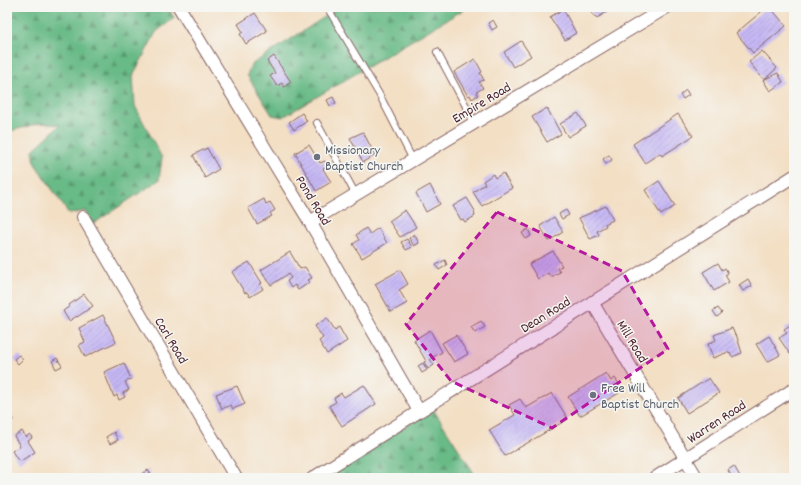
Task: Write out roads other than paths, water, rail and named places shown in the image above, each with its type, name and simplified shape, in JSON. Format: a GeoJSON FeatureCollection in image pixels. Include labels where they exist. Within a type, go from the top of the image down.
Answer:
{"type":"FeatureCollection","features":[{"type":"Feature","properties":{"kind":"street","name":"Pond Road"},"geometry":{"type":"LineString","coordinates":[[179,7],[310,222],[419,411]]}},
{"type":"Feature","properties":{"kind":"street","name":"Empire Road"},"geometry":{"type":"LineString","coordinates":[[310,222],[667,7]]}},
{"type":"Feature","properties":{"kind":"street","name":"Dean Road"},"geometry":{"type":"LineString","coordinates":[[314,478],[794,176]]}},
{"type":"Feature","properties":{"kind":"street","name":"Carl Road"},"geometry":{"type":"LineString","coordinates":[[83,217],[236,478]]}},
{"type":"Feature","properties":{"kind":"street","name":"Mill Road"},"geometry":{"type":"LineString","coordinates":[[592,302],[697,478]]}},
{"type":"Feature","properties":{"kind":"street","name":"Warren Road"},"geometry":{"type":"LineString","coordinates":[[655,478],[794,389]]}},
{"type":"Feature","properties":{"kind":"lane"},"geometry":{"type":"LineString","coordinates":[[327,7],[379,94],[413,160]]}},
{"type":"Feature","properties":{"kind":"lane"},"geometry":{"type":"LineString","coordinates":[[437,52],[475,123]]}},
{"type":"Feature","properties":{"kind":"lane"},"geometry":{"type":"LineString","coordinates":[[317,123],[356,195]]}},
{"type":"Feature","properties":{"kind":"place","name":"Missionary Baptist Church"},"geometry":{"type":"Point","coordinates":[317,157]}},
{"type":"Feature","properties":{"kind":"place","name":"Free Will Baptist Church"},"geometry":{"type":"Point","coordinates":[593,395]}}]}
